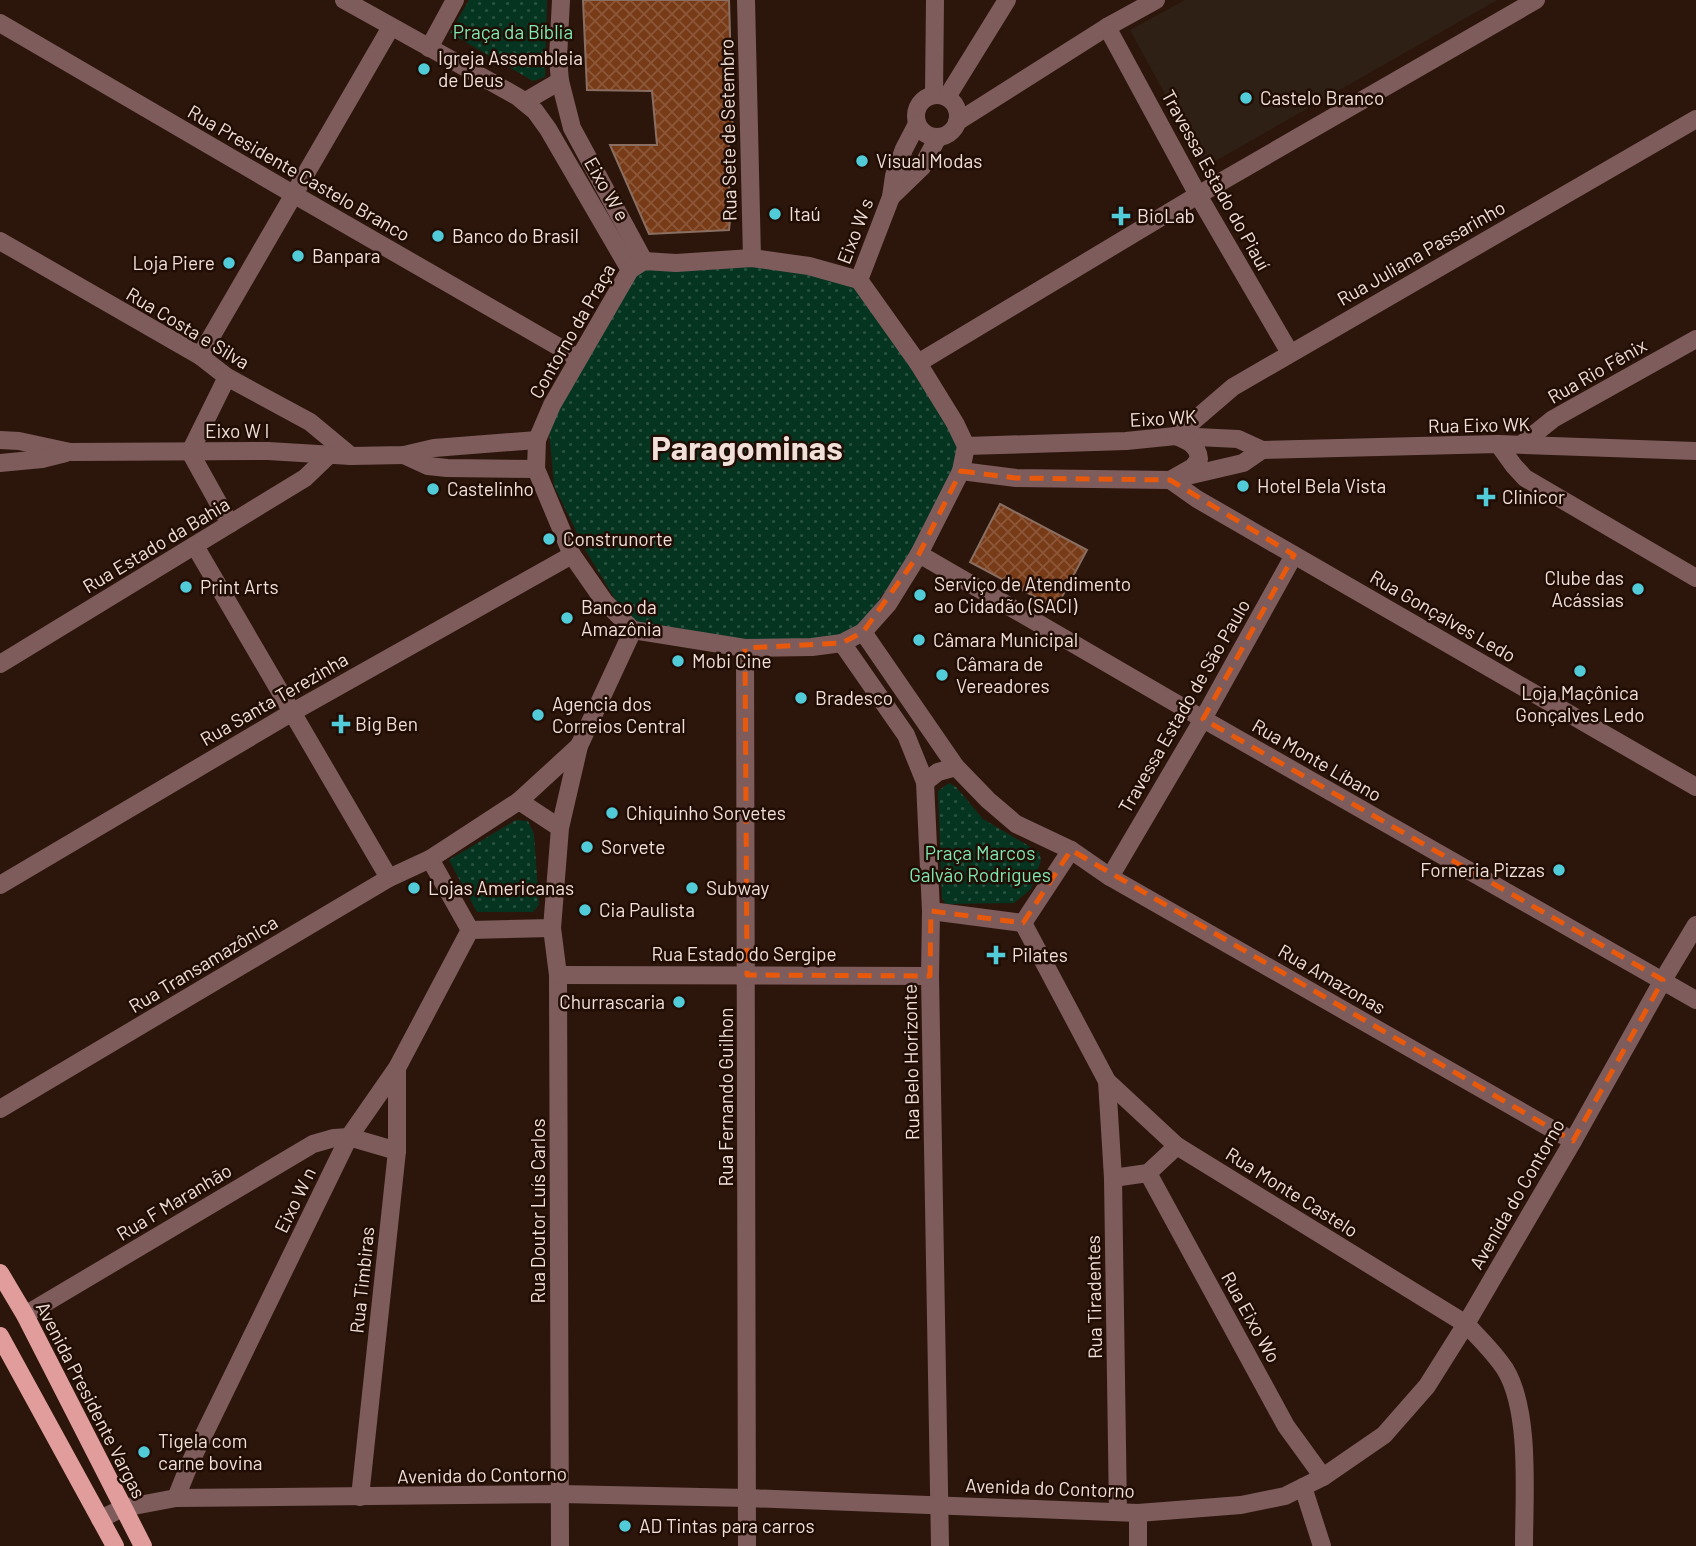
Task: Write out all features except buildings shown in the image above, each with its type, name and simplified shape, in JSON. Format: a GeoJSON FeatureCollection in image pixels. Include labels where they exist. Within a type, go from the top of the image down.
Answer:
{"type":"FeatureCollection","features":[{"type":"Feature","properties":{"kind":"main road","name":"Avenida Presidente Vargas"},"geometry":{"type":"LineString","coordinates":[[0,1273],[25,1315],[143,1546]]}},
{"type":"Feature","properties":{"kind":"main road"},"geometry":{"type":"LineString","coordinates":[[0,1336],[115,1546]]}},
{"type":"Feature","properties":{"kind":"street","name":"Eixo W e"},"geometry":{"type":"LineString","coordinates":[[344,0],[524,102],[535,111],[637,266]]}},
{"type":"Feature","properties":{"kind":"street"},"geometry":{"type":"LineString","coordinates":[[429,48],[455,0]]}},
{"type":"Feature","properties":{"kind":"street","name":"Eixo W e"},"geometry":{"type":"LineString","coordinates":[[561,0],[558,58],[560,81],[572,128],[637,266]]}},
{"type":"Feature","properties":{"kind":"street","name":"Rua Sete de Setembro"},"geometry":{"type":"LineString","coordinates":[[746,0],[752,258]]}},
{"type":"Feature","properties":{"kind":"street"},"geometry":{"type":"LineString","coordinates":[[935,0],[941,96],[954,104],[958,112],[957,122]]}},
{"type":"Feature","properties":{"kind":"street","name":"Eixo W s"},"geometry":{"type":"LineString","coordinates":[[859,280],[891,197],[894,176],[904,149],[917,124],[915,111],[922,100],[941,96],[1007,0]]}},
{"type":"Feature","properties":{"kind":"street","name":"Eixo W s"},"geometry":{"type":"LineString","coordinates":[[891,197],[922,167],[938,137],[950,133],[957,122],[1107,27],[1156,0]]}},
{"type":"Feature","properties":{"kind":"street"},"geometry":{"type":"LineString","coordinates":[[918,363],[1198,195],[1536,0]]}},
{"type":"Feature","properties":{"kind":"street","name":"Rua Presidente Castelo Branco"},"geometry":{"type":"LineString","coordinates":[[0,23],[578,358]]}},
{"type":"Feature","properties":{"kind":"street"},"geometry":{"type":"LineString","coordinates":[[200,356],[391,27]]}},
{"type":"Feature","properties":{"kind":"street","name":"Travessa Estado do Piauí"},"geometry":{"type":"LineString","coordinates":[[1107,27],[1198,195],[1290,353]]}},
{"type":"Feature","properties":{"kind":"street"},"geometry":{"type":"LineString","coordinates":[[524,102],[560,81]]}},
{"type":"Feature","properties":{"kind":"street","name":"Rua Juliana Passarinho"},"geometry":{"type":"LineString","coordinates":[[1176,436],[1233,387],[1696,119]]}},
{"type":"Feature","properties":{"kind":"street"},"geometry":{"type":"LineString","coordinates":[[917,124],[925,134],[938,137]]}},
{"type":"Feature","properties":{"kind":"street","name":"Rua Costa e Silva"},"geometry":{"type":"LineString","coordinates":[[0,241],[200,356],[227,377],[310,422],[351,456]]}},
{"type":"Feature","properties":{"kind":"street","name":"Contorno da Praça"},"geometry":{"type":"LineString","coordinates":[[633,630],[604,601],[572,555],[536,469],[537,440],[552,405],[578,358],[637,266],[752,258],[809,266],[859,280]]}},
{"type":"Feature","properties":{"kind":"street"},"geometry":{"type":"LineString","coordinates":[[579,746],[633,630],[746,648],[812,647],[842,643],[863,632],[888,604],[919,554],[961,471],[966,446],[918,363],[859,280]]}},
{"type":"Feature","properties":{"kind":"street","name":"Rua Rio Fênix"},"geometry":{"type":"LineString","coordinates":[[1522,444],[1553,419],[1696,339]]}},
{"type":"Feature","properties":{"kind":"street"},"geometry":{"type":"LineString","coordinates":[[227,377],[190,452],[230,524]]}},
{"type":"Feature","properties":{"kind":"street"},"geometry":{"type":"LineString","coordinates":[[1170,480],[1193,467],[1199,459],[1198,451],[1192,443],[1176,436]]}},
{"type":"Feature","properties":{"kind":"street","name":"Eixo WK"},"geometry":{"type":"LineString","coordinates":[[966,446],[1126,441],[1176,436],[1238,439],[1262,450]]}},
{"type":"Feature","properties":{"kind":"street","name":"Eixo W l"},"geometry":{"type":"LineString","coordinates":[[0,440],[19,441],[70,452]]}},
{"type":"Feature","properties":{"kind":"street","name":"Eixo W l"},"geometry":{"type":"LineString","coordinates":[[0,463],[70,452],[268,451],[351,456],[404,455],[434,448],[537,440]]}},
{"type":"Feature","properties":{"kind":"street"},"geometry":{"type":"LineString","coordinates":[[1498,444],[1525,478],[1696,578]]}},
{"type":"Feature","properties":{"kind":"street","name":"Rua Eixo WK"},"geometry":{"type":"LineString","coordinates":[[1262,450],[1522,444],[1696,451]]}},
{"type":"Feature","properties":{"kind":"street"},"geometry":{"type":"LineString","coordinates":[[961,471],[1016,478],[1170,480],[1242,463],[1262,450]]}},
{"type":"Feature","properties":{"kind":"street","name":"Rua Estado da Bahia"},"geometry":{"type":"LineString","coordinates":[[0,664],[305,478],[329,454]]}},
{"type":"Feature","properties":{"kind":"street","name":"Eixo W l"},"geometry":{"type":"LineString","coordinates":[[404,455],[428,466],[536,469]]}},
{"type":"Feature","properties":{"kind":"street","name":"Rua Gonçalves Ledo"},"geometry":{"type":"LineString","coordinates":[[1170,480],[1197,499],[1696,787]]}},
{"type":"Feature","properties":{"kind":"street"},"geometry":{"type":"LineString","coordinates":[[195,547],[389,878]]}},
{"type":"Feature","properties":{"kind":"street","name":"Rua Monte Líbano"},"geometry":{"type":"LineString","coordinates":[[919,554],[1696,1000]]}},
{"type":"Feature","properties":{"kind":"street","name":"Rua Santa Terezinha"},"geometry":{"type":"LineString","coordinates":[[0,885],[291,713],[572,555]]}},
{"type":"Feature","properties":{"kind":"street","name":"Travessa Estado de São Paulo"},"geometry":{"type":"LineString","coordinates":[[1110,877],[1203,719],[1294,555]]}},
{"type":"Feature","properties":{"kind":"street","name":"Rua Amazonas"},"geometry":{"type":"LineString","coordinates":[[863,632],[956,767],[1016,824],[1072,850],[1110,877],[1573,1141]]}},
{"type":"Feature","properties":{"kind":"street","name":"Rua Belo Horizonte"},"geometry":{"type":"LineString","coordinates":[[842,643],[905,734],[925,782],[931,911],[940,1546]]}},
{"type":"Feature","properties":{"kind":"street","name":"Rua Fernando Guilhon"},"geometry":{"type":"LineString","coordinates":[[746,648],[747,1546]]}},
{"type":"Feature","properties":{"kind":"street","name":"Rua Transamazônica"},"geometry":{"type":"LineString","coordinates":[[0,1109],[389,878],[430,859],[519,801],[579,746]]}},
{"type":"Feature","properties":{"kind":"street","name":"Rua Doutor Luís Carlos"},"geometry":{"type":"LineString","coordinates":[[560,1546],[558,975],[552,928],[560,828],[579,746]]}},
{"type":"Feature","properties":{"kind":"street"},"geometry":{"type":"LineString","coordinates":[[925,782],[938,772],[956,767]]}},
{"type":"Feature","properties":{"kind":"street"},"geometry":{"type":"LineString","coordinates":[[519,801],[560,828]]}},
{"type":"Feature","properties":{"kind":"street"},"geometry":{"type":"LineString","coordinates":[[1023,923],[1072,850]]}},
{"type":"Feature","properties":{"kind":"street"},"geometry":{"type":"LineString","coordinates":[[430,859],[470,930],[552,928]]}},
{"type":"Feature","properties":{"kind":"street"},"geometry":{"type":"LineString","coordinates":[[931,911],[1023,923]]}},
{"type":"Feature","properties":{"kind":"street"},"geometry":{"type":"LineString","coordinates":[[1023,923],[1107,1081]]}},
{"type":"Feature","properties":{"kind":"street","name":"Avenida do Contorno"},"geometry":{"type":"LineString","coordinates":[[100,1519],[123,1508],[176,1498],[561,1494],[747,1498],[1138,1513],[1241,1504],[1284,1496],[1323,1477],[1384,1435],[1427,1386],[1573,1141],[1696,925]]}},
{"type":"Feature","properties":{"kind":"street","name":"Eixo W n"},"geometry":{"type":"LineString","coordinates":[[176,1498],[190,1463],[349,1137],[397,1068],[470,930]]}},
{"type":"Feature","properties":{"kind":"street","name":"Rua Estado do Sergipe"},"geometry":{"type":"LineString","coordinates":[[558,975],[930,976]]}},
{"type":"Feature","properties":{"kind":"street","name":"Rua Timbiras"},"geometry":{"type":"LineString","coordinates":[[360,1497],[397,1151],[397,1068]]}},
{"type":"Feature","properties":{"kind":"street","name":"Rua Monte Castelo"},"geometry":{"type":"LineString","coordinates":[[1107,1081],[1177,1146],[1466,1324],[1490,1348],[1507,1371],[1516,1395],[1524,1433],[1524,1546]]}},
{"type":"Feature","properties":{"kind":"street","name":"Rua Tiradentes"},"geometry":{"type":"LineString","coordinates":[[1107,1081],[1114,1178],[1118,1512]]}},
{"type":"Feature","properties":{"kind":"street"},"geometry":{"type":"LineString","coordinates":[[349,1137],[397,1151]]}},
{"type":"Feature","properties":{"kind":"street","name":"Rua F Maranhão"},"geometry":{"type":"LineString","coordinates":[[25,1315],[313,1144],[349,1137]]}},
{"type":"Feature","properties":{"kind":"street"},"geometry":{"type":"LineString","coordinates":[[1114,1178],[1148,1173],[1177,1146]]}},
{"type":"Feature","properties":{"kind":"street","name":"Rua Eixo Wo"},"geometry":{"type":"LineString","coordinates":[[1148,1173],[1286,1426],[1323,1477]]}},
{"type":"Feature","properties":{"kind":"street"},"geometry":{"type":"LineString","coordinates":[[1303,1487],[1322,1546]]}},
{"type":"Feature","properties":{"kind":"street"},"geometry":{"type":"LineString","coordinates":[[1138,1513],[1138,1546]]}},
{"type":"Feature","properties":{"kind":"highlighted area"},"geometry":{"type":"Polygon","coordinates":[[[961,471],[1016,478],[1170,480],[1294,555],[1203,719],[1663,980],[1573,1141],[1071,850],[1023,923],[931,911],[930,976],[747,975],[745,648],[842,643],[863,632],[919,554],[961,471]]]}},
{"type":"Feature","properties":{"kind":"shaded area","name":"Castelo Branco"},"geometry":{"type":"Polygon","coordinates":[[[1185,0],[1497,0],[1205,167],[1130,30],[1185,0]]]}},
{"type":"Feature","properties":{"kind":"green space","name":"Praça da Bíblia"},"geometry":{"type":"Polygon","coordinates":[[[469,0],[547,0],[545,77],[533,81],[450,33],[469,0]]]}},
{"type":"Feature","properties":{"kind":"green space"},"geometry":{"type":"Polygon","coordinates":[[[752,261],[858,282],[965,456],[914,552],[880,598],[862,630],[842,640],[746,641],[639,627],[615,599],[586,551],[554,486],[549,430],[584,361],[641,266],[752,261]]]}},
{"type":"Feature","properties":{"kind":"green space","name":"Praça Marcos Galvão Rodrigues"},"geometry":{"type":"Polygon","coordinates":[[[949,783],[956,787],[983,819],[1039,852],[1041,860],[1031,889],[1014,903],[946,904],[942,898],[938,791],[949,783]]]}},
{"type":"Feature","properties":{"kind":"green space"},"geometry":{"type":"Polygon","coordinates":[[[516,820],[528,821],[534,834],[539,905],[533,912],[477,912],[449,860],[516,820]]]}},
{"type":"Feature","properties":{"kind":"place","name":"Igreja Assembleia de Deus"},"geometry":{"type":"Point","coordinates":[424,69]}},
{"type":"Feature","properties":{"kind":"place","name":"Castelo Branco"},"geometry":{"type":"Point","coordinates":[1246,98]}},
{"type":"Feature","properties":{"kind":"place","name":"Visual Modas"},"geometry":{"type":"Point","coordinates":[862,161]}},
{"type":"Feature","properties":{"kind":"place","name":"Itaú"},"geometry":{"type":"Point","coordinates":[775,214]}},
{"type":"Feature","properties":{"kind":"place","name":"BioLab"},"geometry":{"type":"Point","coordinates":[1121,216]}},
{"type":"Feature","properties":{"kind":"place","name":"Banco do Brasil"},"geometry":{"type":"Point","coordinates":[438,236]}},
{"type":"Feature","properties":{"kind":"place","name":"Banpara"},"geometry":{"type":"Point","coordinates":[298,256]}},
{"type":"Feature","properties":{"kind":"place","name":"Loja Piere"},"geometry":{"type":"Point","coordinates":[229,263]}},
{"type":"Feature","properties":{"kind":"place","name":"Hotel Bela Vista"},"geometry":{"type":"Point","coordinates":[1243,486]}},
{"type":"Feature","properties":{"kind":"place","name":"Castelinho"},"geometry":{"type":"Point","coordinates":[433,489]}},
{"type":"Feature","properties":{"kind":"place","name":"Clinicor"},"geometry":{"type":"Point","coordinates":[1486,497]}},
{"type":"Feature","properties":{"kind":"place","name":"Construnorte"},"geometry":{"type":"Point","coordinates":[549,539]}},
{"type":"Feature","properties":{"kind":"place","name":"Print Arts"},"geometry":{"type":"Point","coordinates":[186,587]}},
{"type":"Feature","properties":{"kind":"place","name":"Clube das Acássias"},"geometry":{"type":"Point","coordinates":[1638,589]}},
{"type":"Feature","properties":{"kind":"place","name":"Serviço de Atendimento ao Cidadão (SACI)"},"geometry":{"type":"Point","coordinates":[920,595]}},
{"type":"Feature","properties":{"kind":"place","name":"Banco da Amazônia"},"geometry":{"type":"Point","coordinates":[567,618]}},
{"type":"Feature","properties":{"kind":"place","name":"Câmara Municipal"},"geometry":{"type":"Point","coordinates":[919,640]}},
{"type":"Feature","properties":{"kind":"place","name":"Mobi Cine"},"geometry":{"type":"Point","coordinates":[678,661]}},
{"type":"Feature","properties":{"kind":"place","name":"Loja Maçônica Gonçalves Ledo"},"geometry":{"type":"Point","coordinates":[1580,671]}},
{"type":"Feature","properties":{"kind":"place","name":"Câmara de Vereadores"},"geometry":{"type":"Point","coordinates":[942,675]}},
{"type":"Feature","properties":{"kind":"place","name":"Bradesco"},"geometry":{"type":"Point","coordinates":[801,698]}},
{"type":"Feature","properties":{"kind":"place","name":"Agencia dos Correios Central"},"geometry":{"type":"Point","coordinates":[538,715]}},
{"type":"Feature","properties":{"kind":"place","name":"Big Ben"},"geometry":{"type":"Point","coordinates":[341,724]}},
{"type":"Feature","properties":{"kind":"place","name":"Chiquinho Sorvetes"},"geometry":{"type":"Point","coordinates":[612,813]}},
{"type":"Feature","properties":{"kind":"place","name":"Sorvete"},"geometry":{"type":"Point","coordinates":[587,847]}},
{"type":"Feature","properties":{"kind":"place","name":"Forneria Pizzas"},"geometry":{"type":"Point","coordinates":[1559,870]}},
{"type":"Feature","properties":{"kind":"place","name":"Lojas Americanas"},"geometry":{"type":"Point","coordinates":[414,888]}},
{"type":"Feature","properties":{"kind":"place","name":"Subway"},"geometry":{"type":"Point","coordinates":[692,888]}},
{"type":"Feature","properties":{"kind":"place","name":"Cia Paulista"},"geometry":{"type":"Point","coordinates":[585,910]}},
{"type":"Feature","properties":{"kind":"place","name":"Pilates"},"geometry":{"type":"Point","coordinates":[996,955]}},
{"type":"Feature","properties":{"kind":"place","name":"Churrascaria"},"geometry":{"type":"Point","coordinates":[679,1002]}},
{"type":"Feature","properties":{"kind":"place","name":"Tigela com carne bovina"},"geometry":{"type":"Point","coordinates":[144,1452]}},
{"type":"Feature","properties":{"kind":"place","name":"AD Tintas para carros"},"geometry":{"type":"Point","coordinates":[625,1526]}},
{"type":"Feature","properties":{"kind":"district","name":"Paragominas"},"geometry":{"type":"Point","coordinates":[747,448]}}]}
